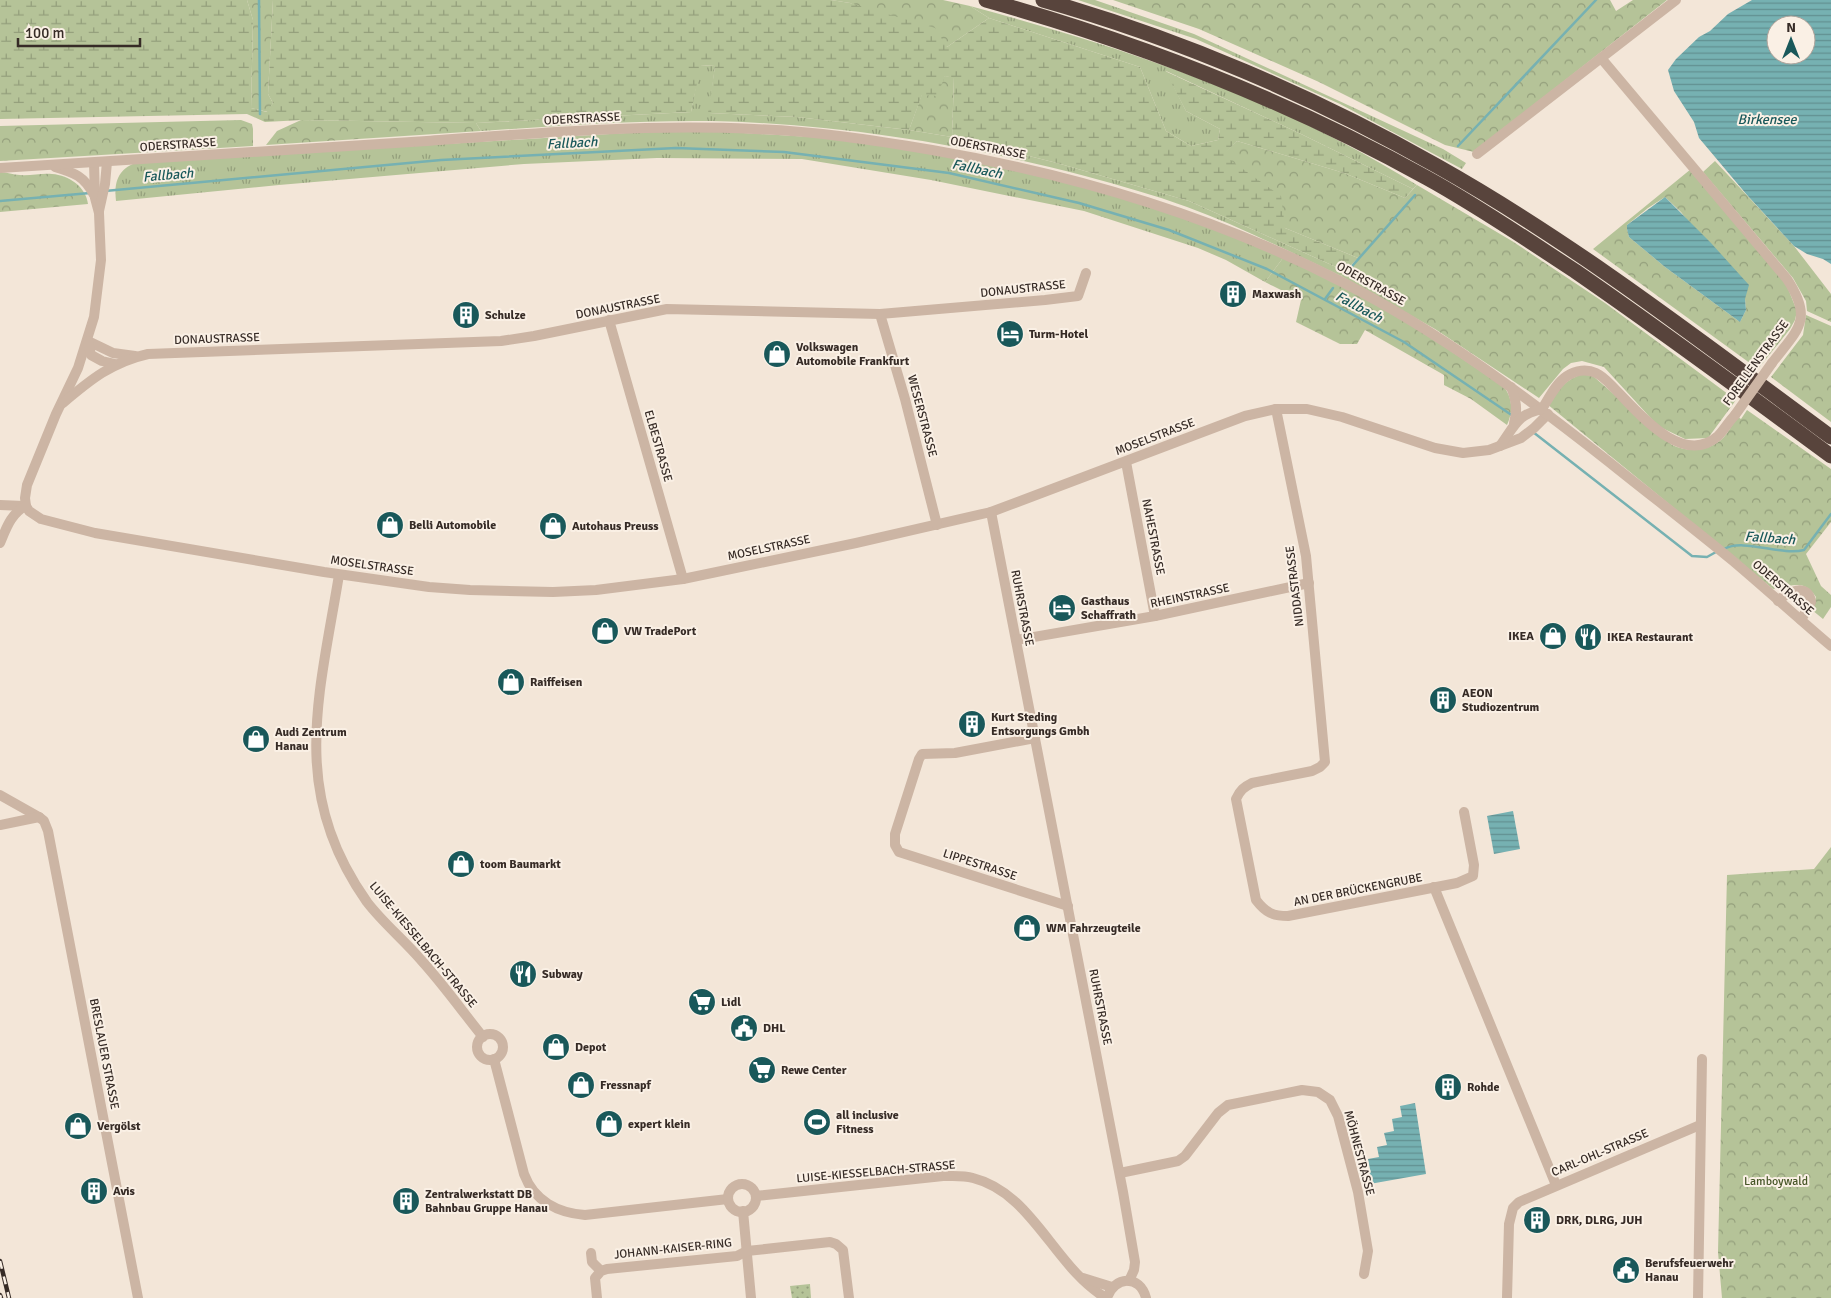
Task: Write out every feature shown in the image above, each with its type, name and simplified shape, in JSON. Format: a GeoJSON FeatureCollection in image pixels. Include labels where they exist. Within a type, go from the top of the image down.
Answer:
{"type":"FeatureCollection","features":[{"type":"Feature","properties":{"kind":"highway"},"geometry":{"type":"LineString","coordinates":[[986,0],[1060,21],[1186,64],[1271,100],[1389,157],[1473,205],[1535,245],[1666,334],[1831,456]]}},
{"type":"Feature","properties":{"kind":"highway"},"geometry":{"type":"LineString","coordinates":[[1043,0],[1140,31],[1237,69],[1338,114],[1437,166],[1536,226],[1612,278],[1831,437]]}},
{"type":"Feature","properties":{"kind":"street"},"geometry":{"type":"LineString","coordinates":[[1477,154],[1676,0]]}},
{"type":"Feature","properties":{"kind":"street","name":"FORELLENSTRASSE"},"geometry":{"type":"LineString","coordinates":[[1545,411],[1563,379],[1576,371],[1590,371],[1601,376],[1654,427],[1678,442],[1696,445],[1711,440],[1718,436],[1735,415],[1796,332],[1802,311],[1795,291],[1786,279],[1601,58]]}},
{"type":"Feature","properties":{"kind":"street","name":"ODERSTRASSE"},"geometry":{"type":"LineString","coordinates":[[0,168],[642,128],[753,129],[844,136],[895,144],[1010,164],[1110,189],[1166,207],[1250,239],[1347,284],[1435,334],[1545,411],[1710,542],[1831,646]]}},
{"type":"Feature","properties":{"kind":"street"},"geometry":{"type":"LineString","coordinates":[[99,197],[96,184],[107,162]]}},
{"type":"Feature","properties":{"kind":"street"},"geometry":{"type":"LineString","coordinates":[[26,506],[24,498],[27,485],[59,407],[78,368],[94,317],[101,274],[99,197],[94,163]]}},
{"type":"Feature","properties":{"kind":"street"},"geometry":{"type":"LineString","coordinates":[[49,165],[96,184]]}},
{"type":"Feature","properties":{"kind":"street","name":"DONAUSTRASSE"},"geometry":{"type":"LineString","coordinates":[[59,407],[94,378],[115,364],[148,354],[501,341],[667,309],[880,314],[1045,300],[1078,296],[1086,273]]}},
{"type":"Feature","properties":{"kind":"street","name":"WESERSTRASSE"},"geometry":{"type":"LineString","coordinates":[[880,314],[905,399],[937,525]]}},
{"type":"Feature","properties":{"kind":"street","name":"ELBESTRASSE"},"geometry":{"type":"LineString","coordinates":[[609,320],[684,579]]}},
{"type":"Feature","properties":{"kind":"street"},"geometry":{"type":"LineString","coordinates":[[88,341],[91,355],[102,361],[115,364]]}},
{"type":"Feature","properties":{"kind":"street","name":"DONAUSTRASSE"},"geometry":{"type":"LineString","coordinates":[[88,341],[113,353],[139,356]]}},
{"type":"Feature","properties":{"kind":"street"},"geometry":{"type":"LineString","coordinates":[[1511,386],[1519,416]]}},
{"type":"Feature","properties":{"kind":"street","name":"MOSELSTRASSE"},"geometry":{"type":"LineString","coordinates":[[26,506],[34,515],[41,519],[95,533],[339,575],[429,587],[470,590],[553,592],[596,590],[684,579],[991,512],[1245,416],[1276,409],[1307,410],[1328,414],[1450,452],[1476,453],[1500,446],[1525,435],[1534,428],[1545,411]]}},
{"type":"Feature","properties":{"kind":"street","name":"NIDDASTRASSE"},"geometry":{"type":"LineString","coordinates":[[1276,409],[1306,556],[1325,762]]}},
{"type":"Feature","properties":{"kind":"street"},"geometry":{"type":"LineString","coordinates":[[1500,446],[1519,416],[1528,412],[1545,411]]}},
{"type":"Feature","properties":{"kind":"street","name":"NAHESTRASSE"},"geometry":{"type":"LineString","coordinates":[[1126,462],[1155,616]]}},
{"type":"Feature","properties":{"kind":"street"},"geometry":{"type":"LineString","coordinates":[[0,505],[26,506]]}},
{"type":"Feature","properties":{"kind":"street"},"geometry":{"type":"LineString","coordinates":[[0,543],[14,514],[26,506]]}},
{"type":"Feature","properties":{"kind":"street","name":"RUHRSTRASSE"},"geometry":{"type":"LineString","coordinates":[[991,512],[1120,1173],[1135,1262],[1129,1281]]}},
{"type":"Feature","properties":{"kind":"street","name":"LUISE-KIESSELBACH-STRASSE"},"geometry":{"type":"LineString","coordinates":[[339,575],[318,702],[316,728],[315,752],[318,782],[328,826],[336,849],[347,870],[368,902],[431,971],[482,1037],[478,1044],[480,1054],[488,1059],[494,1059]]}},
{"type":"Feature","properties":{"kind":"street","name":"RHEINSTRASSE"},"geometry":{"type":"LineString","coordinates":[[1016,640],[1155,616],[1309,583]]}},
{"type":"Feature","properties":{"kind":"street"},"geometry":{"type":"LineString","coordinates":[[1778,601],[1785,593],[1794,590],[1804,591],[1808,594],[1811,602],[1801,620]]}},
{"type":"Feature","properties":{"kind":"street","name":"LIPPESTRASSE"},"geometry":{"type":"LineString","coordinates":[[1035,738],[954,753],[922,754],[918,759],[894,839],[896,849],[899,852],[1068,906]]}},
{"type":"Feature","properties":{"kind":"street","name":"AN DER BRÜCKENGRUBE"},"geometry":{"type":"LineString","coordinates":[[1325,762],[1312,771],[1252,783],[1245,786],[1236,799],[1256,900],[1262,908],[1276,916],[1288,916],[1457,883],[1473,876],[1474,865],[1464,812]]}},
{"type":"Feature","properties":{"kind":"street"},"geometry":{"type":"LineString","coordinates":[[0,795],[39,817]]}},
{"type":"Feature","properties":{"kind":"street"},"geometry":{"type":"LineString","coordinates":[[0,825],[39,817]]}},
{"type":"Feature","properties":{"kind":"street","name":"BRESLAUER STRASSE"},"geometry":{"type":"LineString","coordinates":[[39,817],[46,826],[50,836],[138,1298]]}},
{"type":"Feature","properties":{"kind":"street","name":"AN DER BRÜCKENGRUBE"},"geometry":{"type":"LineString","coordinates":[[1434,887],[1556,1185]]}},
{"type":"Feature","properties":{"kind":"street"},"geometry":{"type":"LineString","coordinates":[[482,1037],[490,1034],[495,1035],[502,1042],[500,1055],[494,1059],[527,1181],[539,1198],[547,1204],[568,1212],[585,1215],[728,1199]]}},
{"type":"Feature","properties":{"kind":"street"},"geometry":{"type":"LineString","coordinates":[[1698,1298],[1702,1059]]}},
{"type":"Feature","properties":{"kind":"street","name":"MÖHNESTRASSE"},"geometry":{"type":"LineString","coordinates":[[1120,1173],[1178,1161],[1185,1156],[1218,1113],[1228,1105],[1302,1090],[1318,1092],[1326,1096],[1334,1106],[1350,1156],[1363,1216],[1368,1251],[1364,1274]]}},
{"type":"Feature","properties":{"kind":"street","name":"CARL-OHL-STRASSE"},"geometry":{"type":"LineString","coordinates":[[1507,1298],[1509,1224],[1512,1208],[1526,1198],[1700,1124]]}},
{"type":"Feature","properties":{"kind":"street","name":"LUISE-KIESSELBACH-STRASSE"},"geometry":{"type":"LineString","coordinates":[[756,1196],[943,1176],[972,1178],[994,1186],[1012,1198],[1077,1276],[1088,1286],[1107,1298]]}},
{"type":"Feature","properties":{"kind":"street"},"geometry":{"type":"LineString","coordinates":[[741,1184],[749,1186],[756,1196],[754,1204],[743,1211],[733,1208],[728,1199],[728,1195],[733,1187],[741,1184]]}},
{"type":"Feature","properties":{"kind":"street","name":"JOHANN-KAISER-RING"},"geometry":{"type":"LineString","coordinates":[[743,1211],[751,1298]]}},
{"type":"Feature","properties":{"kind":"street","name":"JOHANN-KAISER-RING"},"geometry":{"type":"LineString","coordinates":[[596,1298],[595,1278],[601,1271],[737,1256],[747,1251],[830,1242],[841,1246],[845,1255],[849,1298]]}},
{"type":"Feature","properties":{"kind":"street","name":"JOHANN-KAISER-RING"},"geometry":{"type":"LineString","coordinates":[[591,1254],[592,1262],[601,1271]]}},
{"type":"Feature","properties":{"kind":"street"},"geometry":{"type":"LineString","coordinates":[[1077,1276],[1112,1287]]}},
{"type":"Feature","properties":{"kind":"street"},"geometry":{"type":"LineString","coordinates":[[1107,1298],[1112,1287],[1117,1283],[1129,1281],[1142,1288],[1146,1298]]}},
{"type":"Feature","properties":{"kind":"green space"},"geometry":{"type":"Polygon","coordinates":[[[0,0],[247,0],[253,20],[251,108],[267,112],[273,103],[268,94],[273,0],[831,0],[850,3],[935,28],[947,47],[989,18],[1140,67],[1166,131],[1191,146],[1218,140],[1220,129],[1186,111],[1165,71],[1299,133],[1413,189],[1405,198],[1344,173],[1237,141],[1223,155],[1281,196],[1285,228],[1358,258],[1345,271],[1189,201],[1057,163],[952,137],[954,78],[945,76],[937,96],[922,95],[909,130],[797,117],[708,113],[715,66],[701,65],[691,112],[476,123],[302,120],[265,122],[247,114],[0,119],[0,0]]]}},
{"type":"Feature","properties":{"kind":"green space"},"geometry":{"type":"Polygon","coordinates":[[[247,0],[273,0],[268,94],[273,103],[268,112],[251,108],[253,20],[247,0]]]}},
{"type":"Feature","properties":{"kind":"green space"},"geometry":{"type":"Polygon","coordinates":[[[831,0],[943,0],[970,6],[989,18],[947,47],[850,3],[831,0]]]}},
{"type":"Feature","properties":{"kind":"green space"},"geometry":{"type":"Polygon","coordinates":[[[1078,0],[1095,0],[1194,34],[1443,149],[1466,163],[1462,169],[1340,104],[1196,39],[1078,0]]]}},
{"type":"Feature","properties":{"kind":"green space"},"geometry":{"type":"Polygon","coordinates":[[[1113,0],[1610,0],[1616,11],[1633,0],[1667,0],[1474,152],[1445,145],[1319,82],[1199,29],[1113,0]]]}},
{"type":"Feature","properties":{"kind":"green space"},"geometry":{"type":"Polygon","coordinates":[[[970,6],[1143,58],[1200,79],[1311,127],[1365,154],[1417,185],[1413,189],[1166,71],[1186,111],[1220,129],[1218,140],[1191,146],[1166,131],[1140,67],[989,18],[970,6]]]}},
{"type":"Feature","properties":{"kind":"green space"},"geometry":{"type":"Polygon","coordinates":[[[700,65],[715,66],[709,113],[797,117],[909,130],[952,137],[1057,163],[1189,201],[1345,271],[1341,276],[1226,222],[1149,194],[1098,179],[947,145],[853,131],[759,123],[654,121],[481,131],[476,123],[691,112],[700,65]]]}},
{"type":"Feature","properties":{"kind":"green space"},"geometry":{"type":"Polygon","coordinates":[[[945,76],[954,77],[952,137],[909,130],[922,94],[945,76]]]}},
{"type":"Feature","properties":{"kind":"green space"},"geometry":{"type":"Polygon","coordinates":[[[241,120],[252,124],[253,146],[0,161],[0,126],[241,120]]]}},
{"type":"Feature","properties":{"kind":"green space"},"geometry":{"type":"Polygon","coordinates":[[[301,120],[476,123],[481,131],[266,145],[277,131],[301,120]]]}},
{"type":"Feature","properties":{"kind":"green space"},"geometry":{"type":"Polygon","coordinates":[[[711,131],[844,139],[991,164],[1110,192],[1190,219],[1283,258],[1265,282],[1226,260],[1198,248],[1084,211],[931,180],[802,159],[657,158],[524,164],[116,201],[116,183],[118,178],[124,170],[135,163],[642,132],[711,131]]]}},
{"type":"Feature","properties":{"kind":"green space"},"geometry":{"type":"Polygon","coordinates":[[[1237,141],[1344,173],[1405,198],[1417,185],[1512,241],[1605,303],[1736,400],[1708,438],[1685,439],[1658,426],[1604,367],[1582,361],[1571,363],[1563,369],[1539,398],[1435,329],[1341,276],[1358,258],[1285,228],[1222,155],[1237,141]]]}},
{"type":"Feature","properties":{"kind":"green space"},"geometry":{"type":"Polygon","coordinates":[[[1715,161],[1794,246],[1831,294],[1831,322],[1807,311],[1806,301],[1793,278],[1703,172],[1715,161]]]}},
{"type":"Feature","properties":{"kind":"green space"},"geometry":{"type":"Polygon","coordinates":[[[1691,169],[1785,281],[1797,311],[1795,320],[1758,369],[1593,249],[1691,169]],[[1665,197],[1627,225],[1629,237],[1665,267],[1740,322],[1746,310],[1745,299],[1681,212],[1665,197]]]}},
{"type":"Feature","properties":{"kind":"green space"},"geometry":{"type":"Polygon","coordinates":[[[0,172],[17,175],[52,174],[65,177],[80,187],[87,198],[88,204],[0,212],[0,172]]]}},
{"type":"Feature","properties":{"kind":"green space"},"geometry":{"type":"Polygon","coordinates":[[[1283,258],[1325,276],[1405,320],[1504,387],[1511,405],[1507,425],[1471,399],[1444,385],[1444,375],[1365,330],[1357,344],[1340,344],[1296,322],[1301,300],[1265,282],[1283,258]]]}},
{"type":"Feature","properties":{"kind":"green space"},"geometry":{"type":"Polygon","coordinates":[[[1806,315],[1831,326],[1831,422],[1771,377],[1803,335],[1806,315]]]}},
{"type":"Feature","properties":{"kind":"green space"},"geometry":{"type":"Polygon","coordinates":[[[1582,374],[1593,376],[1672,445],[1679,448],[1700,449],[1719,442],[1738,417],[1741,419],[1747,410],[1831,469],[1831,522],[1806,554],[1821,586],[1831,595],[1831,607],[1823,619],[1812,610],[1816,597],[1806,587],[1797,585],[1773,589],[1547,404],[1566,383],[1582,374]]]}},
{"type":"Feature","properties":{"kind":"green space","name":"Lamboywald"},"geometry":{"type":"Polygon","coordinates":[[[1831,847],[1831,1298],[1722,1298],[1718,1252],[1727,875],[1814,869],[1831,847]]]}},
{"type":"Feature","properties":{"kind":"green space"},"geometry":{"type":"Polygon","coordinates":[[[810,1284],[811,1298],[792,1298],[790,1286],[810,1284]]]}},
{"type":"Feature","properties":{"kind":"water","name":"Birkensee"},"geometry":{"type":"Polygon","coordinates":[[[1752,0],[1831,0],[1831,264],[1823,259],[1807,254],[1794,246],[1747,195],[1699,138],[1694,122],[1674,91],[1668,70],[1676,59],[1699,37],[1710,31],[1728,14],[1752,0]]]}},
{"type":"Feature","properties":{"kind":"water"},"geometry":{"type":"Polygon","coordinates":[[[1665,197],[1711,243],[1749,285],[1745,299],[1746,310],[1740,322],[1665,267],[1629,237],[1627,225],[1665,197]]]}},
{"type":"Feature","properties":{"kind":"water"},"geometry":{"type":"Polygon","coordinates":[[[1513,811],[1520,849],[1494,854],[1487,816],[1513,811]]]}},
{"type":"Feature","properties":{"kind":"water"},"geometry":{"type":"Polygon","coordinates":[[[1415,1103],[1426,1174],[1364,1185],[1361,1171],[1370,1169],[1368,1159],[1379,1157],[1377,1147],[1387,1145],[1384,1133],[1394,1131],[1392,1119],[1402,1117],[1400,1106],[1415,1103]]]}},
{"type":"Feature","properties":{"kind":"waterway"},"geometry":{"type":"LineString","coordinates":[[259,0],[260,114]]}},
{"type":"Feature","properties":{"kind":"waterway"},"geometry":{"type":"LineString","coordinates":[[1458,146],[1596,0]]}},
{"type":"Feature","properties":{"kind":"waterway","name":"Fallbach"},"geometry":{"type":"LineString","coordinates":[[105,191],[441,160],[676,148],[784,152],[949,173],[1079,203],[1169,230],[1267,269],[1404,342],[1513,416]]}},
{"type":"Feature","properties":{"kind":"waterway","name":"Fallbach"},"geometry":{"type":"LineString","coordinates":[[0,201],[90,193]]}},
{"type":"Feature","properties":{"kind":"waterway"},"geometry":{"type":"LineString","coordinates":[[1346,273],[1415,195]]}},
{"type":"Feature","properties":{"kind":"waterway"},"geometry":{"type":"LineString","coordinates":[[1325,299],[1333,288]]}},
{"type":"Feature","properties":{"kind":"waterway","name":"Fallbach"},"geometry":{"type":"LineString","coordinates":[[1533,432],[1692,556],[1707,557],[1716,552]]}},
{"type":"Feature","properties":{"kind":"waterway","name":"Fallbach"},"geometry":{"type":"LineString","coordinates":[[1724,549],[1742,545],[1784,551],[1804,550],[1831,514]]}},
{"type":"Feature","properties":{"kind":"railway"},"geometry":{"type":"LineString","coordinates":[[0,1261],[9,1298]]}},
{"type":"Feature","properties":{"kind":"place","name":"Maxwash"},"geometry":{"type":"Point","coordinates":[1233,294]}},
{"type":"Feature","properties":{"kind":"place","name":"Schulze"},"geometry":{"type":"Point","coordinates":[466,315]}},
{"type":"Feature","properties":{"kind":"place","name":"Turm-Hotel"},"geometry":{"type":"Point","coordinates":[1010,334]}},
{"type":"Feature","properties":{"kind":"place","name":"Volkswagen Automobile Frankfurt"},"geometry":{"type":"Point","coordinates":[777,354]}},
{"type":"Feature","properties":{"kind":"place","name":"Belli Automobile"},"geometry":{"type":"Point","coordinates":[390,525]}},
{"type":"Feature","properties":{"kind":"place","name":"Autohaus Preuss"},"geometry":{"type":"Point","coordinates":[553,526]}},
{"type":"Feature","properties":{"kind":"place","name":"Gasthaus Schaffrath"},"geometry":{"type":"Point","coordinates":[1062,608]}},
{"type":"Feature","properties":{"kind":"place","name":"VW TradePort"},"geometry":{"type":"Point","coordinates":[605,631]}},
{"type":"Feature","properties":{"kind":"place","name":"IKEA"},"geometry":{"type":"Point","coordinates":[1553,636]}},
{"type":"Feature","properties":{"kind":"place","name":"IKEA Restaurant"},"geometry":{"type":"Point","coordinates":[1588,637]}},
{"type":"Feature","properties":{"kind":"place","name":"Raiffeisen"},"geometry":{"type":"Point","coordinates":[511,682]}},
{"type":"Feature","properties":{"kind":"place","name":"AEON Studiozentrum"},"geometry":{"type":"Point","coordinates":[1443,700]}},
{"type":"Feature","properties":{"kind":"place","name":"Kurt Steding Entsorgungs Gmbh"},"geometry":{"type":"Point","coordinates":[972,724]}},
{"type":"Feature","properties":{"kind":"place","name":"Audi Zentrum Hanau"},"geometry":{"type":"Point","coordinates":[256,739]}},
{"type":"Feature","properties":{"kind":"place","name":"toom Baumarkt"},"geometry":{"type":"Point","coordinates":[461,864]}},
{"type":"Feature","properties":{"kind":"place","name":"WM Fahrzeugteile"},"geometry":{"type":"Point","coordinates":[1027,928]}},
{"type":"Feature","properties":{"kind":"place","name":"Subway"},"geometry":{"type":"Point","coordinates":[523,974]}},
{"type":"Feature","properties":{"kind":"place","name":"Lidl"},"geometry":{"type":"Point","coordinates":[702,1002]}},
{"type":"Feature","properties":{"kind":"place","name":"DHL"},"geometry":{"type":"Point","coordinates":[744,1028]}},
{"type":"Feature","properties":{"kind":"place","name":"Depot"},"geometry":{"type":"Point","coordinates":[556,1047]}},
{"type":"Feature","properties":{"kind":"place","name":"Rewe Center"},"geometry":{"type":"Point","coordinates":[762,1070]}},
{"type":"Feature","properties":{"kind":"place","name":"Fressnapf"},"geometry":{"type":"Point","coordinates":[581,1085]}},
{"type":"Feature","properties":{"kind":"place","name":"Rohde"},"geometry":{"type":"Point","coordinates":[1448,1087]}},
{"type":"Feature","properties":{"kind":"place","name":"all inclusive Fitness"},"geometry":{"type":"Point","coordinates":[817,1122]}},
{"type":"Feature","properties":{"kind":"place","name":"expert klein"},"geometry":{"type":"Point","coordinates":[609,1124]}},
{"type":"Feature","properties":{"kind":"place","name":"Vergölst"},"geometry":{"type":"Point","coordinates":[78,1126]}},
{"type":"Feature","properties":{"kind":"place","name":"Avis"},"geometry":{"type":"Point","coordinates":[94,1191]}},
{"type":"Feature","properties":{"kind":"place","name":"Zentralwerkstatt DB Bahnbau Gruppe Hanau"},"geometry":{"type":"Point","coordinates":[406,1201]}},
{"type":"Feature","properties":{"kind":"place","name":"DRK, DLRG, JUH"},"geometry":{"type":"Point","coordinates":[1537,1220]}},
{"type":"Feature","properties":{"kind":"place","name":"Berufsfeuerwehr Hanau"},"geometry":{"type":"Point","coordinates":[1626,1270]}}]}
